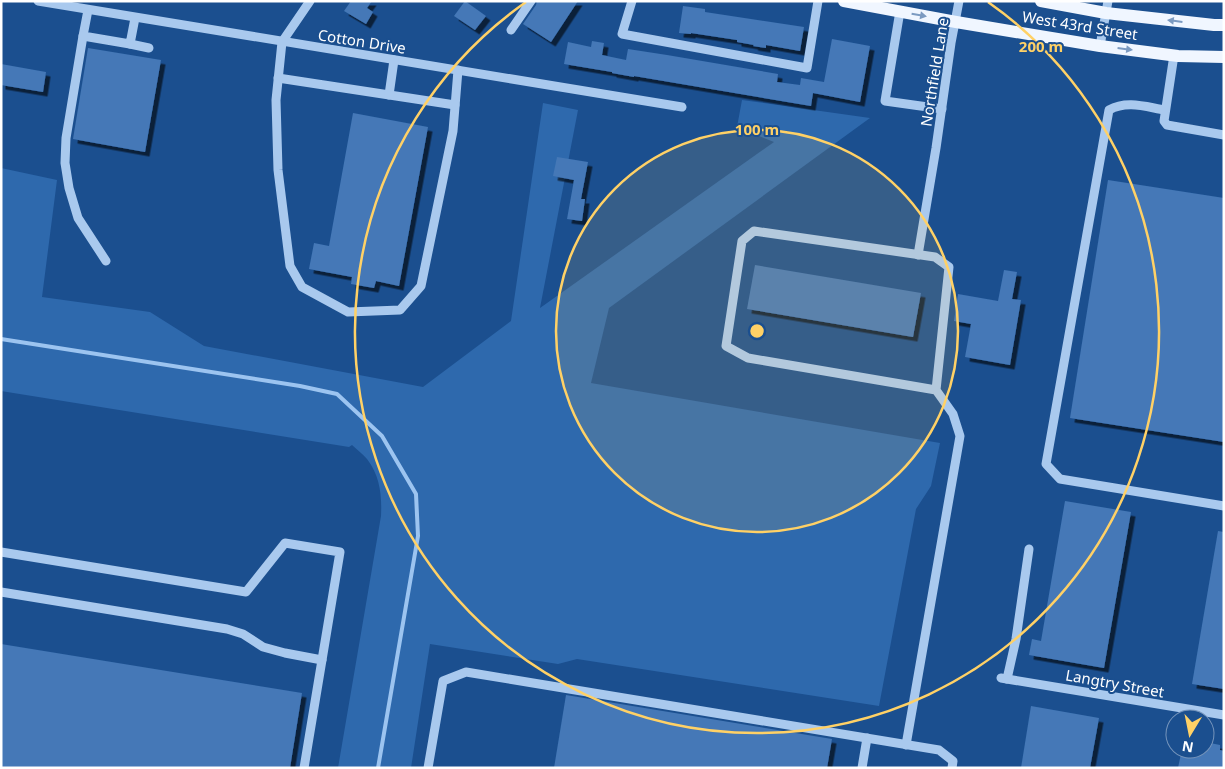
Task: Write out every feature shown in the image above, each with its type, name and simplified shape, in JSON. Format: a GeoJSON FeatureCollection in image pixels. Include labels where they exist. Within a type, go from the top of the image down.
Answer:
{"type":"FeatureCollection","features":[{"type":"Feature","properties":{"kind":"main road","name":"West 43rd Street"},"geometry":{"type":"LineString","coordinates":[[844,1],[1100,46],[1174,55],[1224,57]]}},
{"type":"Feature","properties":{"kind":"main road","name":"West 43rd Street"},"geometry":{"type":"LineString","coordinates":[[1041,1],[1107,7],[1214,25],[1224,25]]}},
{"type":"Feature","properties":{"kind":"street","name":"Cotton Drive"},"geometry":{"type":"LineString","coordinates":[[38,1],[682,107]]}},
{"type":"Feature","properties":{"kind":"street"},"geometry":{"type":"LineString","coordinates":[[310,1],[282,42],[276,100],[278,170],[290,266],[302,287],[348,312],[400,310],[421,286],[453,132],[458,70]]}},
{"type":"Feature","properties":{"kind":"street"},"geometry":{"type":"LineString","coordinates":[[511,30],[531,1]]}},
{"type":"Feature","properties":{"kind":"street"},"geometry":{"type":"LineString","coordinates":[[632,1],[622,34],[807,68],[818,1]]}},
{"type":"Feature","properties":{"kind":"street","name":"Northfield Lane"},"geometry":{"type":"LineString","coordinates":[[918,255],[960,1]]}},
{"type":"Feature","properties":{"kind":"street"},"geometry":{"type":"LineString","coordinates":[[1100,46],[1107,7]]}},
{"type":"Feature","properties":{"kind":"street"},"geometry":{"type":"LineString","coordinates":[[88,10],[66,138],[65,163],[69,188],[78,218],[106,261]]}},
{"type":"Feature","properties":{"kind":"street"},"geometry":{"type":"LineString","coordinates":[[900,11],[885,101],[942,109]]}},
{"type":"Feature","properties":{"kind":"street"},"geometry":{"type":"LineString","coordinates":[[130,44],[135,18]]}},
{"type":"Feature","properties":{"kind":"street"},"geometry":{"type":"LineString","coordinates":[[83,36],[149,48]]}},
{"type":"Feature","properties":{"kind":"street"},"geometry":{"type":"LineString","coordinates":[[1174,55],[1164,121],[1167,125],[1224,135]]}},
{"type":"Feature","properties":{"kind":"street"},"geometry":{"type":"LineString","coordinates":[[389,95],[394,60]]}},
{"type":"Feature","properties":{"kind":"street"},"geometry":{"type":"LineString","coordinates":[[278,78],[455,105]]}},
{"type":"Feature","properties":{"kind":"street"},"geometry":{"type":"LineString","coordinates":[[1165,110],[1129,104],[1117,105],[1109,110],[1046,464],[1060,479],[1224,506]]}},
{"type":"Feature","properties":{"kind":"street"},"geometry":{"type":"LineString","coordinates":[[906,745],[960,436],[952,414],[936,390],[949,267],[935,257],[754,231],[742,241],[726,346],[748,358],[936,390]]}},
{"type":"Feature","properties":{"kind":"street"},"geometry":{"type":"LineString","coordinates":[[1,552],[246,592],[285,542],[340,552],[304,768]]}},
{"type":"Feature","properties":{"kind":"street","name":"Langtry Street"},"geometry":{"type":"LineString","coordinates":[[1029,549],[1016,638],[1004,678],[1224,715]]}},
{"type":"Feature","properties":{"kind":"street"},"geometry":{"type":"LineString","coordinates":[[1,592],[227,629],[243,634],[263,647],[322,660]]}},
{"type":"Feature","properties":{"kind":"street"},"geometry":{"type":"LineString","coordinates":[[428,768],[443,681],[466,672],[939,750],[953,761],[952,768]]}},
{"type":"Feature","properties":{"kind":"street"},"geometry":{"type":"LineString","coordinates":[[862,768],[866,738]]}},
{"type":"Feature","properties":{"kind":"shaded area"},"geometry":{"type":"Polygon","coordinates":[[[742,100],[870,118],[609,308],[591,383],[940,443],[931,486],[916,509],[879,706],[577,659],[558,664],[430,644],[411,768],[338,768],[381,516],[381,501],[377,479],[375,472],[365,457],[352,445],[349,447],[1,391],[1,168],[57,180],[42,297],[150,312],[204,346],[423,387],[511,321],[543,103],[578,110],[540,308],[774,142],[737,127],[742,100]]]}},
{"type":"Feature","properties":{"kind":"building"},"geometry":{"type":"Polygon","coordinates":[[[351,1],[372,1],[367,8],[373,12],[366,24],[344,11],[351,1]]]}},
{"type":"Feature","properties":{"kind":"building"},"geometry":{"type":"Polygon","coordinates":[[[465,1],[486,16],[475,30],[454,16],[465,1]]]}},
{"type":"Feature","properties":{"kind":"building"},"geometry":{"type":"Polygon","coordinates":[[[537,1],[578,1],[551,42],[523,24],[537,1]]]}},
{"type":"Feature","properties":{"kind":"building"},"geometry":{"type":"Polygon","coordinates":[[[683,6],[705,9],[705,12],[804,27],[800,51],[766,45],[766,48],[737,42],[737,40],[679,33],[683,6]]]}},
{"type":"Feature","properties":{"kind":"building"},"geometry":{"type":"Polygon","coordinates":[[[832,39],[870,46],[860,102],[813,93],[811,106],[564,64],[568,42],[591,47],[592,41],[604,43],[602,55],[626,60],[628,49],[778,74],[777,82],[800,85],[801,78],[824,82],[832,39]]]}},
{"type":"Feature","properties":{"kind":"building"},"geometry":{"type":"Polygon","coordinates":[[[88,48],[161,60],[145,152],[73,139],[88,48]]]}},
{"type":"Feature","properties":{"kind":"building"},"geometry":{"type":"Polygon","coordinates":[[[1,64],[46,72],[43,92],[1,85],[1,64]]]}},
{"type":"Feature","properties":{"kind":"building"},"geometry":{"type":"Polygon","coordinates":[[[353,113],[428,127],[399,286],[376,281],[374,288],[351,284],[352,277],[309,269],[314,243],[329,246],[353,113]]]}},
{"type":"Feature","properties":{"kind":"building"},"geometry":{"type":"Polygon","coordinates":[[[557,157],[588,162],[581,199],[585,199],[582,221],[567,219],[574,180],[553,176],[557,157]]]}},
{"type":"Feature","properties":{"kind":"building"},"geometry":{"type":"Polygon","coordinates":[[[1108,180],[1224,198],[1224,442],[1070,418],[1108,180]]]}},
{"type":"Feature","properties":{"kind":"building"},"geometry":{"type":"Polygon","coordinates":[[[755,265],[921,293],[913,337],[747,309],[755,265]]]}},
{"type":"Feature","properties":{"kind":"building"},"geometry":{"type":"Polygon","coordinates":[[[1004,270],[1017,272],[1012,299],[1021,300],[1010,365],[965,357],[971,324],[954,321],[958,294],[998,301],[1004,270]]]}},
{"type":"Feature","properties":{"kind":"building"},"geometry":{"type":"Polygon","coordinates":[[[1065,501],[1131,512],[1104,668],[1029,655],[1032,639],[1041,641],[1065,501]]]}},
{"type":"Feature","properties":{"kind":"building"},"geometry":{"type":"Polygon","coordinates":[[[1218,531],[1224,532],[1224,689],[1192,684],[1218,531]]]}},
{"type":"Feature","properties":{"kind":"building"},"geometry":{"type":"Polygon","coordinates":[[[1,644],[302,693],[290,768],[1,768],[1,644]]]}},
{"type":"Feature","properties":{"kind":"building"},"geometry":{"type":"Polygon","coordinates":[[[566,695],[832,739],[827,768],[554,768],[566,695]]]}},
{"type":"Feature","properties":{"kind":"building"},"geometry":{"type":"Polygon","coordinates":[[[1031,706],[1099,718],[1090,768],[1021,768],[1031,706]]]}},
{"type":"Feature","properties":{"kind":"building"},"geometry":{"type":"Polygon","coordinates":[[[1215,744],[1220,745],[1220,750],[1224,751],[1224,768],[1178,768],[1180,759],[1215,759],[1215,744]]]}},
{"type":"Feature","properties":{"kind":"waterway"},"geometry":{"type":"LineString","coordinates":[[1,339],[300,386],[337,394],[382,436],[416,494],[418,536],[378,768]]}}]}
